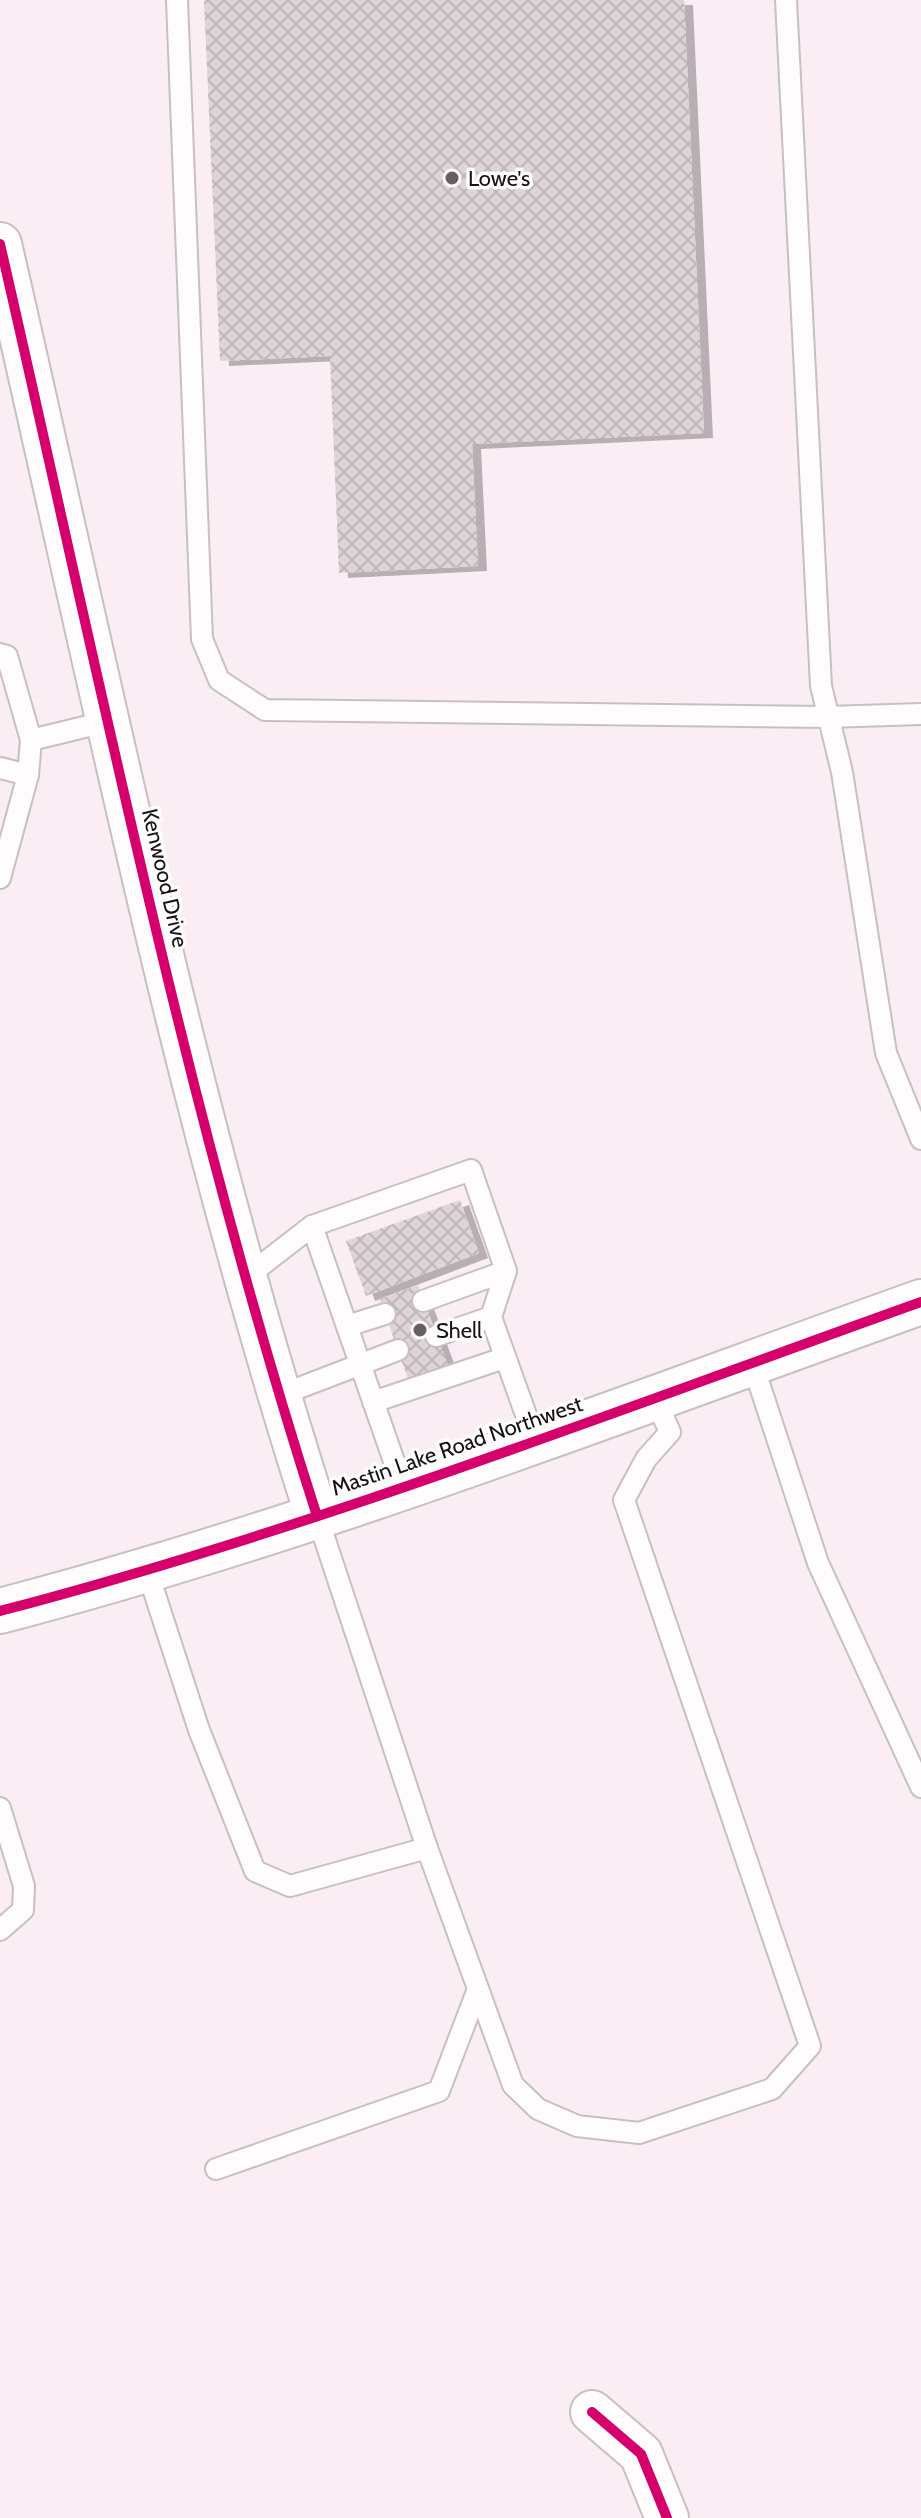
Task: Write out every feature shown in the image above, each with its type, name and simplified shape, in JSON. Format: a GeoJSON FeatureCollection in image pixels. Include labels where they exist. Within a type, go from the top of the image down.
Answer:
{"type":"FeatureCollection","features":[{"type":"Feature","properties":{"kind":"street","name":"Kenwood Drive"},"geometry":{"type":"LineString","coordinates":[[0,244],[139,858],[245,1278],[278,1396],[317,1516]]}},
{"type":"Feature","properties":{"kind":"street","name":"Mastin Lake Road Northwest"},"geometry":{"type":"LineString","coordinates":[[0,1611],[147,1570],[317,1516],[921,1302]]}},
{"type":"Feature","properties":{"kind":"street"},"geometry":{"type":"LineString","coordinates":[[592,2412],[641,2454],[667,2518]]}},
{"type":"Feature","properties":{"kind":"lane"},"geometry":{"type":"LineString","coordinates":[[177,0],[202,639],[219,680],[265,710],[828,717],[921,714]]}},
{"type":"Feature","properties":{"kind":"lane"},"geometry":{"type":"LineString","coordinates":[[786,0],[821,686],[842,772],[886,1053],[921,1139]]}},
{"type":"Feature","properties":{"kind":"lane"},"geometry":{"type":"LineString","coordinates":[[0,654],[7,656],[31,740],[28,775],[0,878]]}},
{"type":"Feature","properties":{"kind":"lane"},"geometry":{"type":"LineString","coordinates":[[31,740],[109,721]]}},
{"type":"Feature","properties":{"kind":"lane"},"geometry":{"type":"LineString","coordinates":[[0,768],[28,775]]}},
{"type":"Feature","properties":{"kind":"lane"},"geometry":{"type":"LineString","coordinates":[[245,1278],[312,1226],[471,1170],[506,1271],[491,1317],[535,1440]]}},
{"type":"Feature","properties":{"kind":"lane"},"geometry":{"type":"LineString","coordinates":[[312,1226],[403,1487]]}},
{"type":"Feature","properties":{"kind":"lane"},"geometry":{"type":"LineString","coordinates":[[423,1301],[506,1271]]}},
{"type":"Feature","properties":{"kind":"lane"},"geometry":{"type":"LineString","coordinates":[[347,1326],[385,1314]]}},
{"type":"Feature","properties":{"kind":"lane"},"geometry":{"type":"LineString","coordinates":[[436,1336],[491,1317]]}},
{"type":"Feature","properties":{"kind":"lane"},"geometry":{"type":"LineString","coordinates":[[278,1396],[398,1350]]}},
{"type":"Feature","properties":{"kind":"lane"},"geometry":{"type":"LineString","coordinates":[[373,1402],[504,1358]]}},
{"type":"Feature","properties":{"kind":"lane"},"geometry":{"type":"LineString","coordinates":[[752,1362],[818,1563],[921,1787]]}},
{"type":"Feature","properties":{"kind":"lane"},"geometry":{"type":"LineString","coordinates":[[317,1516],[427,1848],[513,2085],[538,2109],[577,2126],[639,2133],[772,2089],[810,2046],[624,1500],[646,1459],[670,1432],[654,1397]]}},
{"type":"Feature","properties":{"kind":"lane"},"geometry":{"type":"LineString","coordinates":[[147,1570],[199,1730],[255,1871],[290,1886],[427,1848]]}},
{"type":"Feature","properties":{"kind":"lane"},"geometry":{"type":"LineString","coordinates":[[0,1808],[24,1886],[23,1910],[0,1930]]}},
{"type":"Feature","properties":{"kind":"lane"},"geometry":{"type":"LineString","coordinates":[[216,2169],[439,2091],[478,1989]]}},
{"type":"Feature","properties":{"kind":"building","name":"Lowe's"},"geometry":{"type":"Polygon","coordinates":[[[204,0],[684,0],[704,433],[472,444],[478,566],[339,573],[330,356],[220,361],[204,0]]]}},
{"type":"Feature","properties":{"kind":"building"},"geometry":{"type":"Polygon","coordinates":[[[460,1200],[479,1253],[366,1296],[346,1241],[460,1200]]]}},
{"type":"Feature","properties":{"kind":"building"},"geometry":{"type":"Polygon","coordinates":[[[418,1285],[449,1369],[409,1382],[380,1299],[418,1285]]]}},
{"type":"Feature","properties":{"kind":"cycle path"},"geometry":{"type":"LineString","coordinates":[[0,244],[108,724],[184,1043],[269,1359],[317,1516]]}},
{"type":"Feature","properties":{"kind":"cycle path"},"geometry":{"type":"LineString","coordinates":[[0,1611],[117,1579],[349,1506],[921,1302]]}},
{"type":"Feature","properties":{"kind":"cycle path"},"geometry":{"type":"LineString","coordinates":[[592,2412],[641,2454],[667,2518]]}},
{"type":"Feature","properties":{"kind":"place","name":"Lowe's"},"geometry":{"type":"Point","coordinates":[452,178]}},
{"type":"Feature","properties":{"kind":"place","name":"Shell"},"geometry":{"type":"Point","coordinates":[420,1330]}}]}
